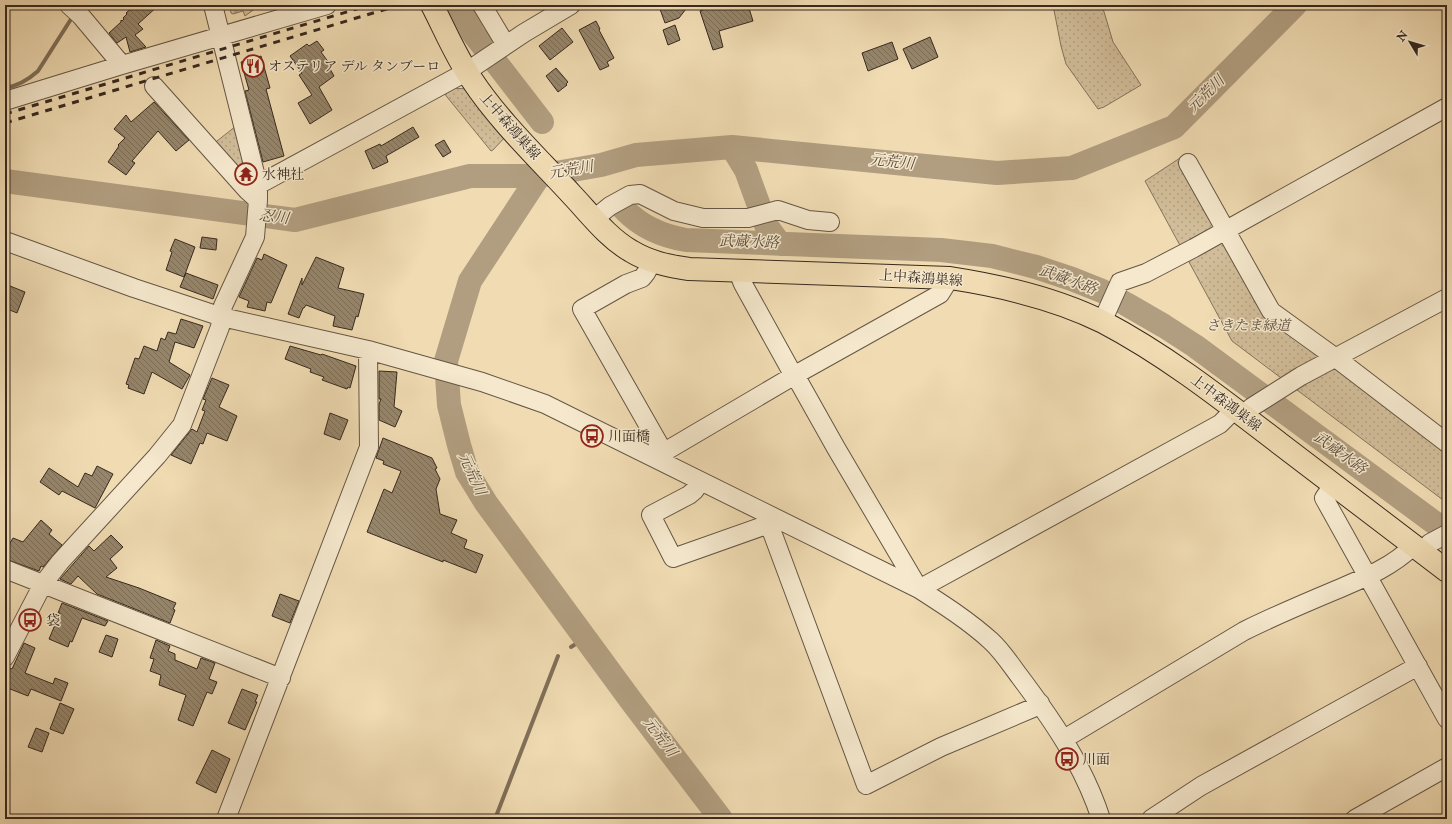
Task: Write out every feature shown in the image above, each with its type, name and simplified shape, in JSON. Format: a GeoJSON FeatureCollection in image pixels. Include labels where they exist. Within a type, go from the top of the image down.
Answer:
{"type":"FeatureCollection","features":[{"type":"Feature","properties":{"kind":"main road","name":"上中森鴻巣線"},"geometry":{"type":"LineString","coordinates":[[432,5],[472,68],[484,97],[520,139],[609,234],[629,250],[652,262],[689,269],[950,278],[1019,291],[1050,301],[1104,315],[1176,367],[1243,410],[1333,484],[1422,547],[1447,571]]}},
{"type":"Feature","properties":{"kind":"street"},"geometry":{"type":"LineString","coordinates":[[70,5],[122,65]]}},
{"type":"Feature","properties":{"kind":"street"},"geometry":{"type":"LineString","coordinates":[[5,657],[43,584],[60,562],[157,456],[182,425],[220,327],[223,306],[255,237],[258,193],[213,5]]}},
{"type":"Feature","properties":{"kind":"street"},"geometry":{"type":"LineString","coordinates":[[5,101],[327,5]]}},
{"type":"Feature","properties":{"kind":"street"},"geometry":{"type":"LineString","coordinates":[[482,5],[502,48]]}},
{"type":"Feature","properties":{"kind":"street"},"geometry":{"type":"LineString","coordinates":[[154,86],[247,190],[258,193],[472,68],[571,5]]}},
{"type":"Feature","properties":{"kind":"street"},"geometry":{"type":"LineString","coordinates":[[1104,315],[1120,282],[1146,273],[1194,248],[1447,107]]}},
{"type":"Feature","properties":{"kind":"street"},"geometry":{"type":"LineString","coordinates":[[1188,163],[1270,311],[1336,358],[1447,443]]}},
{"type":"Feature","properties":{"kind":"street"},"geometry":{"type":"LineString","coordinates":[[591,215],[630,195],[640,194],[674,211],[703,218],[748,218],[778,210],[808,220],[830,222]]}},
{"type":"Feature","properties":{"kind":"street"},"geometry":{"type":"LineString","coordinates":[[5,241],[134,288],[222,317],[368,350],[482,382],[545,404],[659,456],[771,521],[919,589],[970,622],[993,642],[1040,703],[1064,739],[1080,767],[1101,819]]}},
{"type":"Feature","properties":{"kind":"street"},"geometry":{"type":"LineString","coordinates":[[652,262],[642,278],[626,284],[582,309],[659,456]]}},
{"type":"Feature","properties":{"kind":"street"},"geometry":{"type":"LineString","coordinates":[[741,271],[741,279],[743,284],[790,369],[795,375],[919,589]]}},
{"type":"Feature","properties":{"kind":"street"},"geometry":{"type":"LineString","coordinates":[[659,456],[795,375],[940,294],[950,278]]}},
{"type":"Feature","properties":{"kind":"street"},"geometry":{"type":"LineString","coordinates":[[919,589],[1220,424],[1277,392],[1301,376],[1447,298]]}},
{"type":"Feature","properties":{"kind":"street"},"geometry":{"type":"LineString","coordinates":[[226,819],[369,447],[368,350]]}},
{"type":"Feature","properties":{"kind":"street"},"geometry":{"type":"LineString","coordinates":[[700,481],[695,490],[689,495],[651,515],[673,558],[771,521]]}},
{"type":"Feature","properties":{"kind":"street"},"geometry":{"type":"LineString","coordinates":[[1333,484],[1324,498],[1447,719]]}},
{"type":"Feature","properties":{"kind":"street"},"geometry":{"type":"LineString","coordinates":[[771,521],[866,785],[941,747],[1033,708],[1040,703]]}},
{"type":"Feature","properties":{"kind":"street"},"geometry":{"type":"LineString","coordinates":[[1064,739],[1244,631],[1368,576],[1447,534]]}},
{"type":"Feature","properties":{"kind":"street"},"geometry":{"type":"LineString","coordinates":[[5,569],[281,678]]}},
{"type":"Feature","properties":{"kind":"street"},"geometry":{"type":"LineString","coordinates":[[1151,819],[1206,783],[1418,666]]}},
{"type":"Feature","properties":{"kind":"street"},"geometry":{"type":"LineString","coordinates":[[1355,819],[1447,768]]}},
{"type":"Feature","properties":{"kind":"green space"},"geometry":{"type":"Polygon","coordinates":[[[219,5],[260,5],[245,16],[243,11],[233,14],[231,13],[230,7],[220,10],[219,5]]]}},
{"type":"Feature","properties":{"kind":"green space"},"geometry":{"type":"Polygon","coordinates":[[[1053,5],[1102,5],[1113,42],[1141,85],[1098,109],[1066,64],[1053,5]]]}},
{"type":"Feature","properties":{"kind":"green space"},"geometry":{"type":"Polygon","coordinates":[[[451,88],[468,89],[507,135],[493,150],[491,151],[443,92],[451,88]]]}},
{"type":"Feature","properties":{"kind":"green space"},"geometry":{"type":"Polygon","coordinates":[[[236,126],[247,170],[240,177],[212,145],[236,126]]]}},
{"type":"Feature","properties":{"kind":"green space","name":"さきたま緑道"},"geometry":{"type":"Polygon","coordinates":[[[1180,158],[1270,318],[1447,450],[1447,503],[1232,341],[1145,181],[1180,158]]]}},
{"type":"Feature","properties":{"kind":"building"},"geometry":{"type":"Polygon","coordinates":[[[135,5],[159,5],[138,24],[143,29],[135,35],[146,47],[130,52],[126,37],[117,43],[109,33],[121,22],[121,20],[122,21],[124,19],[123,18],[127,14],[126,13],[135,5]]]}},
{"type":"Feature","properties":{"kind":"building"},"geometry":{"type":"Polygon","coordinates":[[[671,5],[689,5],[679,18],[665,23],[660,9],[671,5]]]}},
{"type":"Feature","properties":{"kind":"building"},"geometry":{"type":"Polygon","coordinates":[[[716,5],[748,5],[753,21],[719,31],[723,47],[713,50],[700,11],[716,5]]]}},
{"type":"Feature","properties":{"kind":"building"},"geometry":{"type":"Polygon","coordinates":[[[596,21],[600,29],[599,30],[614,58],[607,62],[609,66],[600,70],[579,30],[596,21]]]}},
{"type":"Feature","properties":{"kind":"building"},"geometry":{"type":"Polygon","coordinates":[[[675,25],[680,40],[668,45],[663,30],[675,25]]]}},
{"type":"Feature","properties":{"kind":"building"},"geometry":{"type":"Polygon","coordinates":[[[562,28],[573,42],[550,60],[539,46],[562,28]]]}},
{"type":"Feature","properties":{"kind":"building"},"geometry":{"type":"Polygon","coordinates":[[[930,37],[938,57],[912,69],[903,49],[930,37]]]}},
{"type":"Feature","properties":{"kind":"building"},"geometry":{"type":"Polygon","coordinates":[[[317,41],[324,50],[321,52],[332,67],[330,69],[334,76],[319,87],[332,110],[310,124],[298,103],[312,95],[299,75],[302,73],[290,56],[307,44],[309,46],[317,41]]]}},
{"type":"Feature","properties":{"kind":"building"},"geometry":{"type":"Polygon","coordinates":[[[892,42],[898,59],[868,71],[862,53],[892,42]]]}},
{"type":"Feature","properties":{"kind":"building"},"geometry":{"type":"Polygon","coordinates":[[[261,56],[270,88],[266,89],[284,156],[263,162],[245,91],[249,90],[241,62],[261,56]]]}},
{"type":"Feature","properties":{"kind":"building"},"geometry":{"type":"Polygon","coordinates":[[[556,68],[568,82],[566,84],[567,85],[558,92],[546,76],[556,68]]]}},
{"type":"Feature","properties":{"kind":"building"},"geometry":{"type":"Polygon","coordinates":[[[154,102],[189,140],[176,151],[158,131],[132,161],[135,163],[126,175],[108,162],[119,146],[118,145],[125,138],[114,129],[126,115],[131,122],[154,102]]]}},
{"type":"Feature","properties":{"kind":"building"},"geometry":{"type":"Polygon","coordinates":[[[413,127],[419,137],[386,156],[388,162],[373,169],[365,151],[380,144],[381,146],[413,127]]]}},
{"type":"Feature","properties":{"kind":"building"},"geometry":{"type":"Polygon","coordinates":[[[444,140],[451,152],[443,157],[435,145],[444,140]]]}},
{"type":"Feature","properties":{"kind":"building"},"geometry":{"type":"Polygon","coordinates":[[[202,237],[217,239],[216,250],[200,248],[202,237]]]}},
{"type":"Feature","properties":{"kind":"building"},"geometry":{"type":"Polygon","coordinates":[[[175,239],[195,247],[184,277],[166,270],[172,252],[170,251],[175,239]]]}},
{"type":"Feature","properties":{"kind":"building"},"geometry":{"type":"Polygon","coordinates":[[[264,254],[287,265],[271,303],[267,302],[265,311],[247,307],[249,301],[239,297],[257,258],[262,260],[264,254]]]}},
{"type":"Feature","properties":{"kind":"building"},"geometry":{"type":"Polygon","coordinates":[[[316,257],[344,268],[338,288],[364,294],[358,317],[356,316],[352,330],[333,326],[335,316],[306,305],[303,308],[299,318],[288,314],[302,278],[302,285],[316,257]]]}},
{"type":"Feature","properties":{"kind":"building"},"geometry":{"type":"Polygon","coordinates":[[[186,273],[218,285],[213,299],[180,287],[186,273]]]}},
{"type":"Feature","properties":{"kind":"building"},"geometry":{"type":"Polygon","coordinates":[[[5,284],[25,292],[17,313],[5,308],[5,284]]]}},
{"type":"Feature","properties":{"kind":"building"},"geometry":{"type":"Polygon","coordinates":[[[181,319],[203,326],[194,348],[175,342],[169,362],[190,375],[182,389],[152,372],[144,394],[128,388],[129,385],[126,384],[135,358],[139,359],[144,346],[157,351],[161,338],[165,340],[168,332],[176,334],[181,319]]]}},
{"type":"Feature","properties":{"kind":"building"},"geometry":{"type":"Polygon","coordinates":[[[290,346],[321,355],[322,354],[356,366],[350,388],[348,387],[347,389],[322,380],[324,377],[310,372],[311,369],[285,359],[290,346]]]}},
{"type":"Feature","properties":{"kind":"building"},"geometry":{"type":"Polygon","coordinates":[[[379,371],[397,372],[394,407],[402,411],[395,427],[379,420],[379,404],[381,399],[379,399],[379,371]]]}},
{"type":"Feature","properties":{"kind":"building"},"geometry":{"type":"Polygon","coordinates":[[[212,378],[229,385],[219,407],[237,416],[227,441],[207,433],[203,444],[200,443],[191,464],[171,455],[192,429],[197,432],[205,411],[202,410],[206,400],[203,399],[212,378]]]}},
{"type":"Feature","properties":{"kind":"building"},"geometry":{"type":"Polygon","coordinates":[[[330,413],[348,420],[340,440],[324,434],[330,413]]]}},
{"type":"Feature","properties":{"kind":"building"},"geometry":{"type":"Polygon","coordinates":[[[383,438],[432,458],[440,479],[436,489],[440,514],[457,520],[451,533],[467,540],[464,548],[483,555],[476,573],[443,560],[443,562],[367,532],[384,489],[392,493],[401,471],[383,464],[384,461],[376,458],[383,438]]]}},
{"type":"Feature","properties":{"kind":"building"},"geometry":{"type":"Polygon","coordinates":[[[97,466],[113,474],[95,508],[62,491],[59,495],[40,482],[49,468],[78,487],[85,473],[92,476],[97,466]]]}},
{"type":"Feature","properties":{"kind":"building"},"geometry":{"type":"Polygon","coordinates":[[[41,520],[52,530],[49,534],[62,545],[43,567],[41,566],[39,571],[5,559],[5,552],[13,538],[23,542],[41,520]]]}},
{"type":"Feature","properties":{"kind":"building"},"geometry":{"type":"Polygon","coordinates":[[[111,535],[123,547],[110,559],[117,568],[106,577],[176,603],[170,623],[97,594],[78,576],[71,584],[60,579],[89,546],[94,551],[111,535]]]}},
{"type":"Feature","properties":{"kind":"building"},"geometry":{"type":"Polygon","coordinates":[[[280,594],[299,601],[290,623],[272,616],[280,594]]]}},
{"type":"Feature","properties":{"kind":"building"},"geometry":{"type":"Polygon","coordinates":[[[62,603],[108,621],[105,626],[82,618],[72,642],[70,641],[68,647],[49,639],[60,613],[58,613],[62,603]]]}},
{"type":"Feature","properties":{"kind":"building"},"geometry":{"type":"Polygon","coordinates":[[[106,635],[118,639],[112,657],[99,652],[106,635]]]}},
{"type":"Feature","properties":{"kind":"building"},"geometry":{"type":"Polygon","coordinates":[[[156,640],[170,646],[168,651],[175,654],[175,660],[197,669],[201,658],[215,663],[209,679],[217,682],[212,694],[207,692],[193,726],[178,720],[186,695],[159,685],[161,675],[150,671],[154,659],[150,658],[156,640]]]}},
{"type":"Feature","properties":{"kind":"building"},"geometry":{"type":"Polygon","coordinates":[[[24,643],[35,648],[25,673],[53,684],[55,678],[68,683],[61,701],[31,689],[28,696],[5,687],[5,676],[8,668],[12,669],[24,643]]]}},
{"type":"Feature","properties":{"kind":"building"},"geometry":{"type":"Polygon","coordinates":[[[242,689],[258,695],[255,702],[257,702],[245,730],[228,723],[242,689]]]}},
{"type":"Feature","properties":{"kind":"building"},"geometry":{"type":"Polygon","coordinates":[[[60,703],[74,709],[63,734],[50,729],[60,703]]]}},
{"type":"Feature","properties":{"kind":"building"},"geometry":{"type":"Polygon","coordinates":[[[36,728],[49,733],[42,752],[28,747],[36,728]]]}},
{"type":"Feature","properties":{"kind":"building"},"geometry":{"type":"Polygon","coordinates":[[[212,750],[230,759],[216,793],[196,783],[212,750]]]}},
{"type":"Feature","properties":{"kind":"waterway","name":"武蔵水路"},"geometry":{"type":"LineString","coordinates":[[458,5],[473,33],[542,122]]}},
{"type":"Feature","properties":{"kind":"waterway","name":"元荒川"},"geometry":{"type":"LineString","coordinates":[[5,181],[295,220],[470,176],[539,176],[601,165],[636,155],[732,147],[997,173],[1072,168],[1174,127],[1295,5]]}},
{"type":"Feature","properties":{"kind":"waterway"},"geometry":{"type":"LineString","coordinates":[[5,88],[23,82],[38,71],[73,16]]}},
{"type":"Feature","properties":{"kind":"waterway"},"geometry":{"type":"LineString","coordinates":[[732,147],[746,170],[766,225],[780,244]]}},
{"type":"Feature","properties":{"kind":"waterway","name":"元荒川"},"geometry":{"type":"LineString","coordinates":[[539,176],[470,281],[446,361],[449,405],[459,445],[467,472],[486,503],[632,702],[721,819]]}},
{"type":"Feature","properties":{"kind":"waterway","name":"武蔵水路"},"geometry":{"type":"LineString","coordinates":[[624,209],[637,221],[652,230],[686,240],[941,250],[992,256],[1036,267],[1072,279],[1102,291],[1126,304],[1195,346],[1447,532]]}},
{"type":"Feature","properties":{"kind":"waterway"},"geometry":{"type":"LineString","coordinates":[[571,647],[585,638]]}},
{"type":"Feature","properties":{"kind":"waterway"},"geometry":{"type":"LineString","coordinates":[[495,819],[558,656]]}},
{"type":"Feature","properties":{"kind":"railway"},"geometry":{"type":"LineString","coordinates":[[5,114],[370,5]]}},
{"type":"Feature","properties":{"kind":"railway"},"geometry":{"type":"LineString","coordinates":[[5,123],[400,5]]}},
{"type":"Feature","properties":{"kind":"place","name":"オステリア デル タンブーロ"},"geometry":{"type":"Point","coordinates":[253,66]}},
{"type":"Feature","properties":{"kind":"place","name":"水神社"},"geometry":{"type":"Point","coordinates":[246,174]}},
{"type":"Feature","properties":{"kind":"place","name":"川面橋"},"geometry":{"type":"Point","coordinates":[592,436]}},
{"type":"Feature","properties":{"kind":"place","name":"袋"},"geometry":{"type":"Point","coordinates":[30,620]}},
{"type":"Feature","properties":{"kind":"place","name":"川面"},"geometry":{"type":"Point","coordinates":[1067,759]}},
{"type":"Feature","properties":{"kind":"water label","name":"忍川"},"geometry":{"type":"Point","coordinates":[274,217]}}]}
